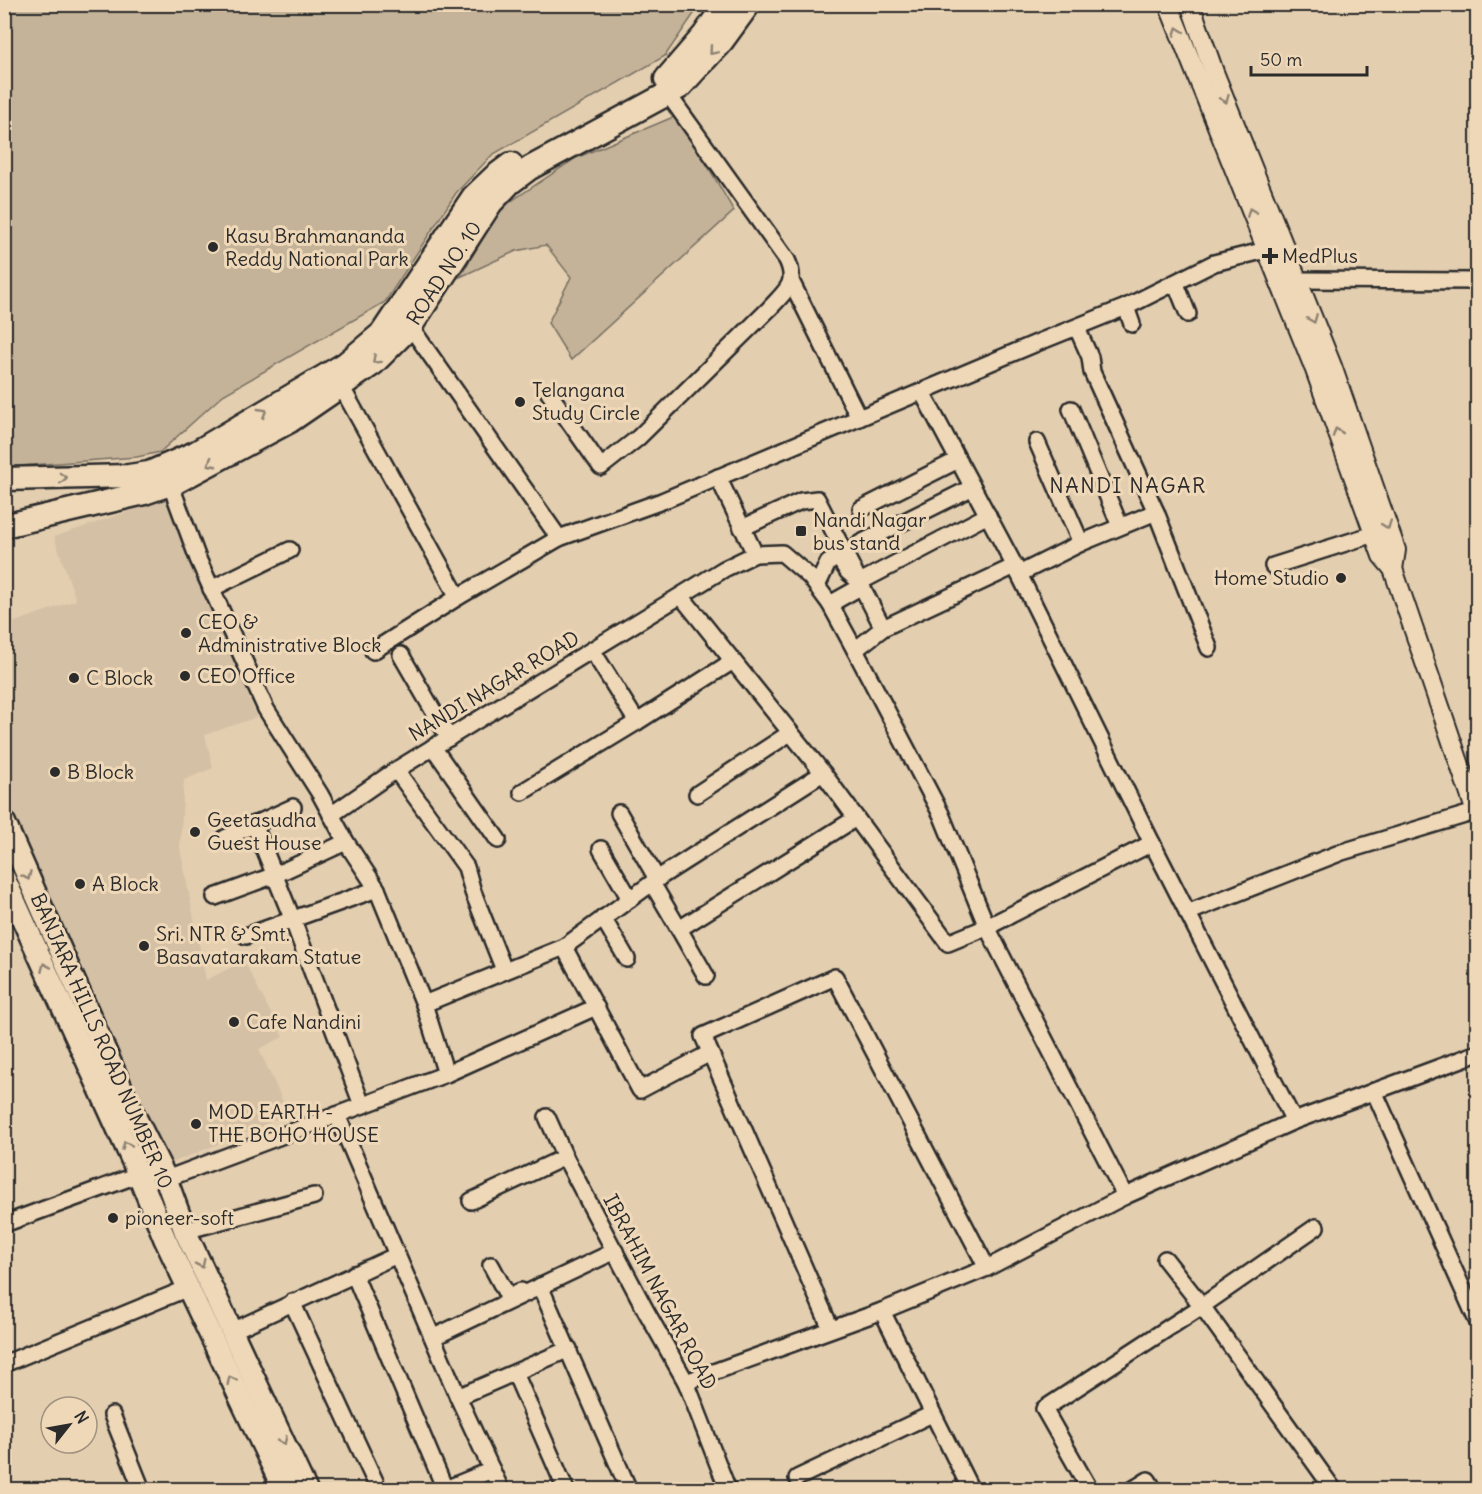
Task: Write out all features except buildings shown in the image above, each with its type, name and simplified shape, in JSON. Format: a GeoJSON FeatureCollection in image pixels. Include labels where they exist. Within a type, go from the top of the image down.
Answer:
{"type":"FeatureCollection","features":[{"type":"Feature","properties":{"kind":"main road","name":"ROAD NO. 10"},"geometry":{"type":"LineString","coordinates":[[4,479],[129,476],[162,469],[195,453],[345,364],[404,318],[473,197],[495,176],[526,154],[666,80],[698,42],[725,4]]}},
{"type":"Feature","properties":{"kind":"main road","name":"ROAD NO. 10"},"geometry":{"type":"LineString","coordinates":[[4,526],[144,494],[176,482],[290,421],[341,386],[373,363],[490,202],[510,183],[530,168],[680,87],[749,4]]}},
{"type":"Feature","properties":{"kind":"main road","name":"BANJARA HILLS ROAD NUMBER 10"},"geometry":{"type":"LineString","coordinates":[[4,822],[128,1103],[163,1173],[185,1231],[306,1490]]}},
{"type":"Feature","properties":{"kind":"main road","name":"BANJARA HILLS ROAD NUMBER 10"},"geometry":{"type":"LineString","coordinates":[[4,878],[139,1175],[165,1239],[284,1490]]}},
{"type":"Feature","properties":{"kind":"street"},"geometry":{"type":"LineString","coordinates":[[1168,4],[1319,381],[1382,556],[1393,568],[1476,815],[1342,852],[1187,913]]}},
{"type":"Feature","properties":{"kind":"street"},"geometry":{"type":"LineString","coordinates":[[1190,4],[1214,72],[1332,366],[1396,550],[1393,568]]}},
{"type":"Feature","properties":{"kind":"street"},"geometry":{"type":"LineString","coordinates":[[549,393],[601,467],[638,438],[790,286],[793,277],[787,260],[668,93]]}},
{"type":"Feature","properties":{"kind":"street"},"geometry":{"type":"LineString","coordinates":[[373,651],[458,597],[559,538],[662,501],[1077,328],[1176,284],[1215,263],[1266,250]]}},
{"type":"Feature","properties":{"kind":"street"},"geometry":{"type":"LineString","coordinates":[[1297,280],[1478,281]]}},
{"type":"Feature","properties":{"kind":"street"},"geometry":{"type":"LineString","coordinates":[[791,281],[859,418]]}},
{"type":"Feature","properties":{"kind":"street"},"geometry":{"type":"LineString","coordinates":[[1176,284],[1188,314]]}},
{"type":"Feature","properties":{"kind":"street"},"geometry":{"type":"LineString","coordinates":[[1125,307],[1132,324]]}},
{"type":"Feature","properties":{"kind":"street"},"geometry":{"type":"LineString","coordinates":[[404,318],[559,538]]}},
{"type":"Feature","properties":{"kind":"street"},"geometry":{"type":"LineString","coordinates":[[1077,328],[1090,357],[1092,372],[1156,512],[1209,648]]}},
{"type":"Feature","properties":{"kind":"street"},"geometry":{"type":"LineString","coordinates":[[341,386],[458,597]]}},
{"type":"Feature","properties":{"kind":"street"},"geometry":{"type":"LineString","coordinates":[[922,392],[1017,570],[1187,913],[1294,1121]]}},
{"type":"Feature","properties":{"kind":"street"},"geometry":{"type":"LineString","coordinates":[[1071,410],[1120,526]]}},
{"type":"Feature","properties":{"kind":"street"},"geometry":{"type":"LineString","coordinates":[[1037,442],[1081,543]]}},
{"type":"Feature","properties":{"kind":"street"},"geometry":{"type":"LineString","coordinates":[[861,508],[958,460]]}},
{"type":"Feature","properties":{"kind":"street"},"geometry":{"type":"LineString","coordinates":[[718,477],[755,554],[782,553],[810,577],[830,604],[941,814],[987,927],[1125,1196]]}},
{"type":"Feature","properties":{"kind":"street"},"geometry":{"type":"LineString","coordinates":[[170,483],[198,559],[266,709],[320,794],[346,842],[377,888],[424,1004],[446,1074]]}},
{"type":"Feature","properties":{"kind":"street"},"geometry":{"type":"LineString","coordinates":[[859,544],[973,487]]}},
{"type":"Feature","properties":{"kind":"street"},"geometry":{"type":"LineString","coordinates":[[742,528],[801,501],[817,499],[883,628]]}},
{"type":"Feature","properties":{"kind":"street"},"geometry":{"type":"LineString","coordinates":[[855,650],[883,628],[1156,512]]}},
{"type":"Feature","properties":{"kind":"street"},"geometry":{"type":"LineString","coordinates":[[830,604],[861,584],[988,515]]}},
{"type":"Feature","properties":{"kind":"street"},"geometry":{"type":"LineString","coordinates":[[1273,566],[1374,534]]}},
{"type":"Feature","properties":{"kind":"street"},"geometry":{"type":"LineString","coordinates":[[211,589],[290,550]]}},
{"type":"Feature","properties":{"kind":"street","name":"NANDI NAGAR ROAD"},"geometry":{"type":"LineString","coordinates":[[331,815],[433,747],[724,569],[755,554]]}},
{"type":"Feature","properties":{"kind":"street"},"geometry":{"type":"LineString","coordinates":[[817,586],[828,563],[838,557],[848,572],[861,584]]}},
{"type":"Feature","properties":{"kind":"street"},"geometry":{"type":"LineString","coordinates":[[681,596],[823,773],[948,943],[987,927],[1152,843]]}},
{"type":"Feature","properties":{"kind":"street"},"geometry":{"type":"LineString","coordinates":[[592,650],[637,722]]}},
{"type":"Feature","properties":{"kind":"street"},"geometry":{"type":"LineString","coordinates":[[401,655],[449,738]]}},
{"type":"Feature","properties":{"kind":"street"},"geometry":{"type":"LineString","coordinates":[[522,792],[733,661]]}},
{"type":"Feature","properties":{"kind":"street"},"geometry":{"type":"LineString","coordinates":[[698,794],[790,733]]}},
{"type":"Feature","properties":{"kind":"street"},"geometry":{"type":"LineString","coordinates":[[433,747],[498,840]]}},
{"type":"Feature","properties":{"kind":"street"},"geometry":{"type":"LineString","coordinates":[[396,770],[466,867],[473,892],[504,970]]}},
{"type":"Feature","properties":{"kind":"street"},"geometry":{"type":"LineString","coordinates":[[424,1004],[564,946],[655,881],[823,773]]}},
{"type":"Feature","properties":{"kind":"street"},"geometry":{"type":"LineString","coordinates":[[225,838],[293,807]]}},
{"type":"Feature","properties":{"kind":"street"},"geometry":{"type":"LineString","coordinates":[[619,813],[706,976]]}},
{"type":"Feature","properties":{"kind":"street"},"geometry":{"type":"LineString","coordinates":[[679,929],[856,818]]}},
{"type":"Feature","properties":{"kind":"street"},"geometry":{"type":"LineString","coordinates":[[254,824],[362,1105]]}},
{"type":"Feature","properties":{"kind":"street"},"geometry":{"type":"LineString","coordinates":[[215,897],[275,875],[346,842]]}},
{"type":"Feature","properties":{"kind":"street"},"geometry":{"type":"LineString","coordinates":[[601,849],[630,899]]}},
{"type":"Feature","properties":{"kind":"street"},"geometry":{"type":"LineString","coordinates":[[246,936],[377,888]]}},
{"type":"Feature","properties":{"kind":"street"},"geometry":{"type":"LineString","coordinates":[[603,918],[627,959]]}},
{"type":"Feature","properties":{"kind":"street"},"geometry":{"type":"LineString","coordinates":[[564,946],[640,1090],[710,1053]]}},
{"type":"Feature","properties":{"kind":"street"},"geometry":{"type":"LineString","coordinates":[[831,1329],[703,1036],[835,977],[987,1268]]}},
{"type":"Feature","properties":{"kind":"street"},"geometry":{"type":"LineString","coordinates":[[4,1224],[139,1175],[163,1173],[337,1115],[446,1074],[596,1007]]}},
{"type":"Feature","properties":{"kind":"street"},"geometry":{"type":"LineString","coordinates":[[686,1382],[882,1311],[987,1268],[1125,1196],[1294,1121],[1478,1053]]}},
{"type":"Feature","properties":{"kind":"street"},"geometry":{"type":"LineString","coordinates":[[1374,1091],[1478,1323]]}},
{"type":"Feature","properties":{"kind":"street"},"geometry":{"type":"LineString","coordinates":[[337,1115],[458,1397],[501,1490]]}},
{"type":"Feature","properties":{"kind":"street","name":"IBRAHIM NAGAR ROAD"},"geometry":{"type":"LineString","coordinates":[[547,1117],[565,1157],[686,1382],[728,1490]]}},
{"type":"Feature","properties":{"kind":"street"},"geometry":{"type":"LineString","coordinates":[[471,1201],[565,1157]]}},
{"type":"Feature","properties":{"kind":"street"},"geometry":{"type":"LineString","coordinates":[[185,1231],[315,1196]]}},
{"type":"Feature","properties":{"kind":"street"},"geometry":{"type":"LineString","coordinates":[[1090,1490],[1044,1408],[1202,1306],[1316,1227]]}},
{"type":"Feature","properties":{"kind":"street"},"geometry":{"type":"LineString","coordinates":[[434,1337],[540,1286],[613,1247]]}},
{"type":"Feature","properties":{"kind":"street"},"geometry":{"type":"LineString","coordinates":[[491,1265],[509,1296],[613,1247]]}},
{"type":"Feature","properties":{"kind":"street"},"geometry":{"type":"LineString","coordinates":[[232,1331],[397,1255]]}},
{"type":"Feature","properties":{"kind":"street"},"geometry":{"type":"LineString","coordinates":[[1165,1259],[1202,1306],[1334,1490]]}},
{"type":"Feature","properties":{"kind":"street"},"geometry":{"type":"LineString","coordinates":[[354,1274],[444,1489],[492,1470]]}},
{"type":"Feature","properties":{"kind":"street"},"geometry":{"type":"LineString","coordinates":[[540,1286],[629,1490]]}},
{"type":"Feature","properties":{"kind":"street"},"geometry":{"type":"LineString","coordinates":[[4,1364],[188,1288]]}},
{"type":"Feature","properties":{"kind":"street"},"geometry":{"type":"LineString","coordinates":[[292,1302],[379,1490]]}},
{"type":"Feature","properties":{"kind":"street"},"geometry":{"type":"LineString","coordinates":[[882,1311],[971,1490]]}},
{"type":"Feature","properties":{"kind":"street"},"geometry":{"type":"LineString","coordinates":[[458,1397],[569,1349]]}},
{"type":"Feature","properties":{"kind":"street"},"geometry":{"type":"LineString","coordinates":[[515,1373],[566,1490]]}},
{"type":"Feature","properties":{"kind":"street"},"geometry":{"type":"LineString","coordinates":[[797,1478],[932,1414]]}},
{"type":"Feature","properties":{"kind":"street"},"geometry":{"type":"LineString","coordinates":[[112,1415],[142,1490]]}},
{"type":"Feature","properties":{"kind":"street"},"geometry":{"type":"LineString","coordinates":[[1132,1490],[1148,1480],[1154,1490]]}},
{"type":"Feature","properties":{"kind":"shaded area","name":"Kasu Brahmananda Reddy National Park"},"geometry":{"type":"Polygon","coordinates":[[[5,4],[700,5],[665,56],[492,155],[456,193],[385,302],[223,395],[160,452],[137,457],[5,467],[5,4]]]}},
{"type":"Feature","properties":{"kind":"shaded area"},"geometry":{"type":"Polygon","coordinates":[[[678,115],[734,211],[571,360],[548,323],[571,277],[546,245],[516,251],[460,277],[501,208],[576,158],[678,115]]]}},
{"type":"Feature","properties":{"kind":"shaded area"},"geometry":{"type":"Polygon","coordinates":[[[165,499],[257,717],[205,735],[213,768],[184,780],[180,848],[206,980],[244,961],[283,1037],[259,1049],[288,1113],[258,1128],[164,1166],[5,813],[4,626],[76,600],[54,537],[165,499]]]}},
{"type":"Feature","properties":{"kind":"place","name":"Kasu Brahmananda Reddy National Park"},"geometry":{"type":"Point","coordinates":[213,247]}},
{"type":"Feature","properties":{"kind":"place","name":"MedPlus"},"geometry":{"type":"Point","coordinates":[1270,256]}},
{"type":"Feature","properties":{"kind":"place","name":"Telangana Study Circle"},"geometry":{"type":"Point","coordinates":[520,402]}},
{"type":"Feature","properties":{"kind":"place","name":"Nandi Nagar bus stand"},"geometry":{"type":"Point","coordinates":[801,531]}},
{"type":"Feature","properties":{"kind":"place","name":"Home Studio"},"geometry":{"type":"Point","coordinates":[1341,578]}},
{"type":"Feature","properties":{"kind":"place","name":"CEO & Administrative Block"},"geometry":{"type":"Point","coordinates":[186,633]}},
{"type":"Feature","properties":{"kind":"place","name":"CEO Office"},"geometry":{"type":"Point","coordinates":[185,676]}},
{"type":"Feature","properties":{"kind":"place","name":"C Block"},"geometry":{"type":"Point","coordinates":[74,678]}},
{"type":"Feature","properties":{"kind":"place","name":"B Block"},"geometry":{"type":"Point","coordinates":[55,772]}},
{"type":"Feature","properties":{"kind":"place","name":"Geetasudha Guest House"},"geometry":{"type":"Point","coordinates":[195,832]}},
{"type":"Feature","properties":{"kind":"place","name":"A Block"},"geometry":{"type":"Point","coordinates":[80,884]}},
{"type":"Feature","properties":{"kind":"place","name":"Sri. NTR & Smt. Basavatarakam Statue"},"geometry":{"type":"Point","coordinates":[144,946]}},
{"type":"Feature","properties":{"kind":"place","name":"Cafe Nandini"},"geometry":{"type":"Point","coordinates":[234,1022]}},
{"type":"Feature","properties":{"kind":"place","name":"MOD EARTH - THE BOHO HOUSE"},"geometry":{"type":"Point","coordinates":[196,1124]}},
{"type":"Feature","properties":{"kind":"place","name":"pioneer-soft"},"geometry":{"type":"Point","coordinates":[113,1218]}},
{"type":"Feature","properties":{"kind":"district","name":"NANDI NAGAR"},"geometry":{"type":"Point","coordinates":[1128,486]}}]}
